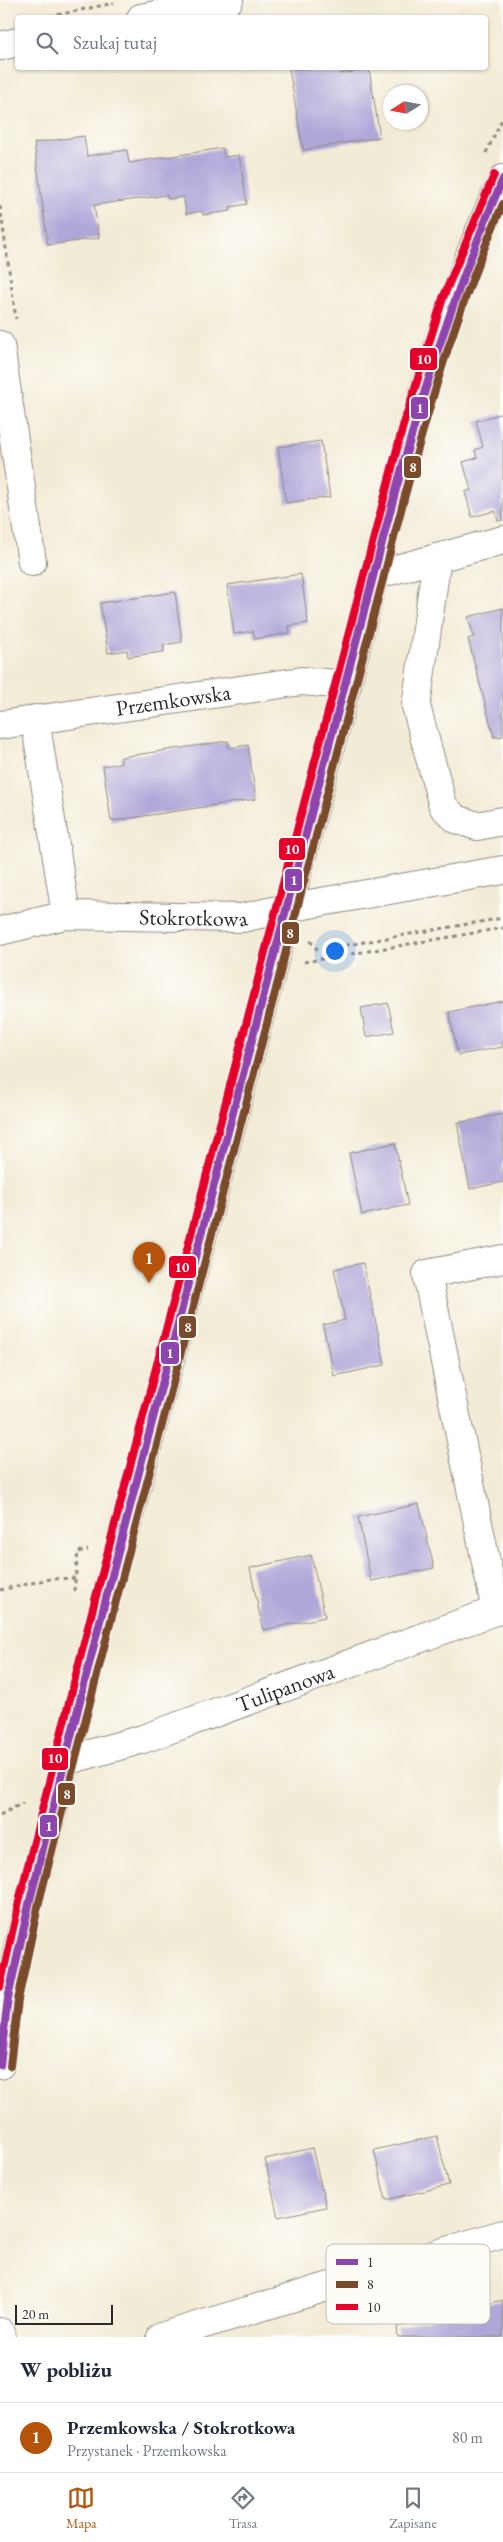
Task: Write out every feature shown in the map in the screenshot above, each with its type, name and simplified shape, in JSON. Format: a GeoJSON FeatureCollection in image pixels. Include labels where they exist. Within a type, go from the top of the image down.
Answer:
{"type":"FeatureCollection","features":[{"type":"Feature","properties":{"kind":"street"},"geometry":{"type":"LineString","coordinates":[[132,10],[229,0]]}},
{"type":"Feature","properties":{"kind":"street"},"geometry":{"type":"LineString","coordinates":[[0,46],[15,43]]}},
{"type":"Feature","properties":{"kind":"street"},"geometry":{"type":"LineString","coordinates":[[0,2065],[10,1993],[27,1908],[111,1579],[131,1510],[287,908],[427,380],[466,263],[503,179]]}},
{"type":"Feature","properties":{"kind":"street"},"geometry":{"type":"LineString","coordinates":[[0,345],[32,562]]}},
{"type":"Feature","properties":{"kind":"street"},"geometry":{"type":"LineString","coordinates":[[375,575],[503,540]]}},
{"type":"Feature","properties":{"kind":"street"},"geometry":{"type":"LineString","coordinates":[[437,558],[416,706],[443,806],[456,819],[477,826],[503,821]]}},
{"type":"Feature","properties":{"kind":"street","name":"Przemkowska"},"geometry":{"type":"LineString","coordinates":[[0,725],[302,681],[347,685]]}},
{"type":"Feature","properties":{"kind":"street"},"geometry":{"type":"LineString","coordinates":[[35,720],[66,915]]}},
{"type":"Feature","properties":{"kind":"street","name":"Stokrotkowa"},"geometry":{"type":"LineString","coordinates":[[0,931],[66,915],[242,918],[287,908],[503,870]]}},
{"type":"Feature","properties":{"kind":"street"},"geometry":{"type":"LineString","coordinates":[[500,1610],[427,1274],[503,1259]]}},
{"type":"Feature","properties":{"kind":"street","name":"Tulipanowa"},"geometry":{"type":"LineString","coordinates":[[65,1761],[143,1739],[500,1610]]}},
{"type":"Feature","properties":{"kind":"street"},"geometry":{"type":"LineString","coordinates":[[470,2244],[503,2234]]}},
{"type":"Feature","properties":{"kind":"street"},"geometry":{"type":"LineString","coordinates":[[161,2337],[326,2287]]}},
{"type":"Feature","properties":{"kind":"street"},"geometry":{"type":"LineString","coordinates":[[0,2332],[1,2337]]}},
{"type":"Feature","properties":{"kind":"path"},"geometry":{"type":"LineString","coordinates":[[76,15],[132,10]]}},
{"type":"Feature","properties":{"kind":"path"},"geometry":{"type":"LineString","coordinates":[[309,939],[318,950],[503,918]]}},
{"type":"Feature","properties":{"kind":"path"},"geometry":{"type":"LineString","coordinates":[[294,964],[503,928]]}},
{"type":"Feature","properties":{"kind":"path"},"geometry":{"type":"LineString","coordinates":[[0,1590],[50,1579],[111,1579]]}},
{"type":"Feature","properties":{"kind":"building"},"geometry":{"type":"Polygon","coordinates":[[[289,70],[340,70],[341,74],[369,70],[380,137],[303,150],[289,70]]]}},
{"type":"Feature","properties":{"kind":"building"},"geometry":{"type":"Polygon","coordinates":[[[84,136],[87,156],[127,150],[129,163],[223,148],[224,157],[239,155],[247,204],[230,207],[231,211],[203,215],[202,211],[186,214],[184,197],[168,199],[167,195],[94,205],[99,238],[48,245],[34,143],[84,136]]]}},
{"type":"Feature","properties":{"kind":"building"},"geometry":{"type":"Polygon","coordinates":[[[503,413],[503,520],[498,521],[495,511],[472,517],[465,492],[471,490],[463,462],[477,458],[475,450],[483,447],[476,421],[503,413]]]}},
{"type":"Feature","properties":{"kind":"building"},"geometry":{"type":"Polygon","coordinates":[[[321,441],[330,497],[286,503],[278,447],[321,441]]]}},
{"type":"Feature","properties":{"kind":"building"},"geometry":{"type":"Polygon","coordinates":[[[301,574],[308,623],[289,626],[290,633],[255,639],[253,631],[234,634],[227,585],[301,574]]]}},
{"type":"Feature","properties":{"kind":"building"},"geometry":{"type":"Polygon","coordinates":[[[175,592],[182,642],[163,645],[164,652],[128,657],[127,650],[108,653],[100,603],[175,592]]]}},
{"type":"Feature","properties":{"kind":"building"},"geometry":{"type":"Polygon","coordinates":[[[503,608],[503,736],[494,737],[468,639],[474,637],[468,617],[503,608]]]}},
{"type":"Feature","properties":{"kind":"building"},"geometry":{"type":"Polygon","coordinates":[[[228,741],[229,748],[248,745],[256,799],[111,821],[103,766],[121,763],[121,757],[228,741]]]}},
{"type":"Feature","properties":{"kind":"building"},"geometry":{"type":"Polygon","coordinates":[[[503,1001],[503,1047],[458,1055],[449,1012],[503,1001]]]}},
{"type":"Feature","properties":{"kind":"building"},"geometry":{"type":"Polygon","coordinates":[[[388,1003],[394,1032],[366,1037],[361,1008],[388,1003]]]}},
{"type":"Feature","properties":{"kind":"building"},"geometry":{"type":"Polygon","coordinates":[[[503,1114],[503,1182],[470,1189],[457,1123],[503,1114]]]}},
{"type":"Feature","properties":{"kind":"building"},"geometry":{"type":"Polygon","coordinates":[[[395,1143],[408,1205],[362,1215],[349,1153],[395,1143]]]}},
{"type":"Feature","properties":{"kind":"building"},"geometry":{"type":"Polygon","coordinates":[[[363,1263],[385,1365],[334,1376],[323,1325],[345,1320],[334,1269],[363,1263]]]}},
{"type":"Feature","properties":{"kind":"building"},"geometry":{"type":"Polygon","coordinates":[[[419,1504],[434,1568],[371,1581],[358,1517],[419,1504]]]}},
{"type":"Feature","properties":{"kind":"building"},"geometry":{"type":"Polygon","coordinates":[[[311,1555],[325,1617],[263,1630],[250,1568],[311,1555]]]}},
{"type":"Feature","properties":{"kind":"building"},"geometry":{"type":"Polygon","coordinates":[[[437,2136],[449,2185],[386,2200],[374,2150],[437,2136]]]}},
{"type":"Feature","properties":{"kind":"building"},"geometry":{"type":"Polygon","coordinates":[[[312,2148],[326,2207],[278,2217],[265,2159],[312,2148]]]}},
{"type":"Feature","properties":{"kind":"building"},"geometry":{"type":"Polygon","coordinates":[[[503,2300],[503,2337],[398,2337],[397,2327],[409,2324],[490,2324],[490,2303],[503,2300]]]}},
{"type":"Feature","properties":{"kind":"transit line","name":"10"},"geometry":{"type":"LineString","coordinates":[[0,1987],[20,1897],[89,1623],[403,426],[443,298],[494,175]]}},
{"type":"Feature","properties":{"kind":"transit line","name":"1"},"geometry":{"type":"LineString","coordinates":[[0,2065],[8,1998],[30,1900],[99,1625],[395,493],[443,334],[471,256],[503,179]]}},
{"type":"Feature","properties":{"kind":"transit line","name":"8"},"geometry":{"type":"LineString","coordinates":[[10,2066],[18,2000],[39,1902],[405,495],[448,348],[474,275],[503,204]]}},
{"type":"Feature","properties":{"kind":"place","name":"Przemkowska / Stokrotkowa"},"geometry":{"type":"Point","coordinates":[149,1283]}}]}
